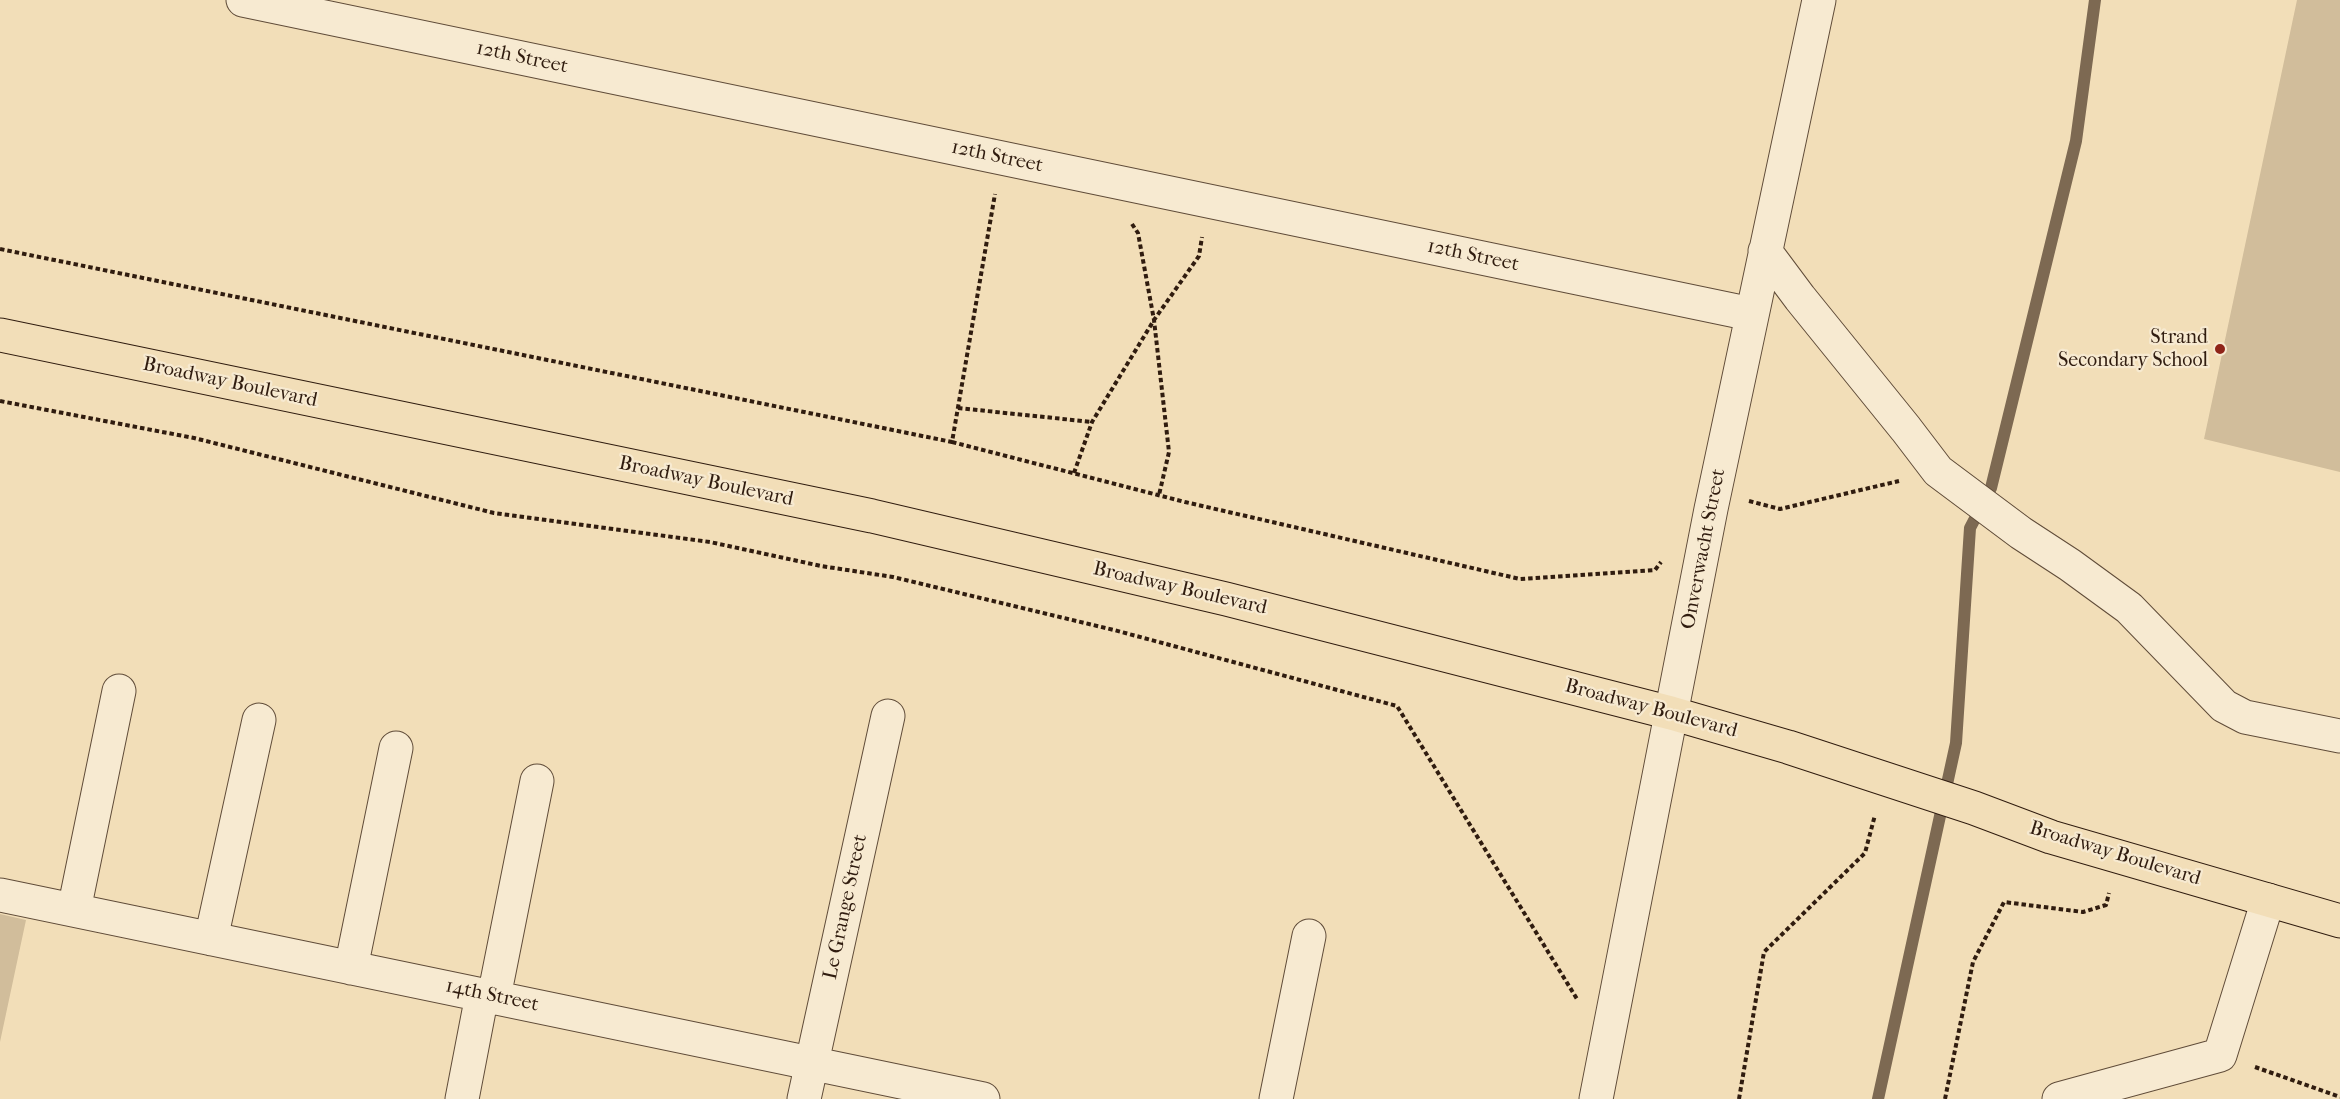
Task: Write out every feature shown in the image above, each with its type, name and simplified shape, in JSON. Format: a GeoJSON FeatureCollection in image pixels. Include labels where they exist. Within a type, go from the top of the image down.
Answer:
{"type":"FeatureCollection","features":[{"type":"Feature","properties":{"kind":"main road","name":"Broadway Boulevard"},"geometry":{"type":"LineString","coordinates":[[0,335],[872,516],[1238,602],[1671,713],[1788,747],[1974,808],[2051,837],[2340,921]]}},
{"type":"Feature","properties":{"kind":"street","name":"12th Street"},"geometry":{"type":"LineString","coordinates":[[243,0],[1751,314]]}},
{"type":"Feature","properties":{"kind":"street","name":"Onverwacht Street"},"geometry":{"type":"LineString","coordinates":[[1596,1099],[1715,491],[1819,0]]}},
{"type":"Feature","properties":{"kind":"street"},"geometry":{"type":"LineString","coordinates":[[1765,251],[1938,471],[2021,533],[2129,608],[2224,706],[2245,717],[2340,736]]}},
{"type":"Feature","properties":{"kind":"street"},"geometry":{"type":"LineString","coordinates":[[74,910],[118,692]]}},
{"type":"Feature","properties":{"kind":"street","name":"Le Grange Street"},"geometry":{"type":"LineString","coordinates":[[804,1099],[888,716]]}},
{"type":"Feature","properties":{"kind":"street"},"geometry":{"type":"LineString","coordinates":[[211,939],[259,720]]}},
{"type":"Feature","properties":{"kind":"street"},"geometry":{"type":"LineString","coordinates":[[351,968],[396,748]]}},
{"type":"Feature","properties":{"kind":"street"},"geometry":{"type":"LineString","coordinates":[[462,1099],[537,781]]}},
{"type":"Feature","properties":{"kind":"street","name":"14th Street"},"geometry":{"type":"LineString","coordinates":[[0,895],[983,1099]]}},
{"type":"Feature","properties":{"kind":"street"},"geometry":{"type":"LineString","coordinates":[[2059,1099],[2220,1055],[2268,900]]}},
{"type":"Feature","properties":{"kind":"street"},"geometry":{"type":"LineString","coordinates":[[1276,1099],[1309,936]]}},
{"type":"Feature","properties":{"kind":"path"},"geometry":{"type":"LineString","coordinates":[[952,442],[1002,158]]}},
{"type":"Feature","properties":{"kind":"path"},"geometry":{"type":"LineString","coordinates":[[1105,180],[1138,233],[1154,320],[1169,452],[1159,495]]}},
{"type":"Feature","properties":{"kind":"path"},"geometry":{"type":"LineString","coordinates":[[1074,473],[1092,422],[1154,320],[1199,256],[1209,201]]}},
{"type":"Feature","properties":{"kind":"path"},"geometry":{"type":"LineString","coordinates":[[0,249],[952,442],[1159,495],[1520,579],[1655,570],[1668,553]]}},
{"type":"Feature","properties":{"kind":"path"},"geometry":{"type":"LineString","coordinates":[[0,401],[194,438],[494,513],[710,542],[821,566],[893,577],[1114,630],[1397,706],[1581,1005],[1613,1018]]}},
{"type":"Feature","properties":{"kind":"path"},"geometry":{"type":"LineString","coordinates":[[958,408],[1092,422]]}},
{"type":"Feature","properties":{"kind":"path"},"geometry":{"type":"LineString","coordinates":[[1715,491],[1780,509],[1938,471]]}},
{"type":"Feature","properties":{"kind":"path"},"geometry":{"type":"LineString","coordinates":[[1740,1099],[1764,951],[1865,853],[1884,779]]}},
{"type":"Feature","properties":{"kind":"path"},"geometry":{"type":"LineString","coordinates":[[1945,1099],[1973,962],[2004,902],[2083,912],[2106,905],[2121,858]]}},
{"type":"Feature","properties":{"kind":"path"},"geometry":{"type":"LineString","coordinates":[[2220,1055],[2340,1097]]}},
{"type":"Feature","properties":{"kind":"shaded area"},"geometry":{"type":"Polygon","coordinates":[[[2297,0],[2340,0],[2340,472],[2204,439],[2297,0]]]}},
{"type":"Feature","properties":{"kind":"shaded area"},"geometry":{"type":"Polygon","coordinates":[[[0,914],[26,920],[0,1042],[0,914]]]}},
{"type":"Feature","properties":{"kind":"waterway"},"geometry":{"type":"LineString","coordinates":[[1878,1099],[1956,743],[1970,528],[1991,488],[2076,141],[2095,0]]}},
{"type":"Feature","properties":{"kind":"place","name":"Strand Secondary School"},"geometry":{"type":"Point","coordinates":[2220,349]}}]}
